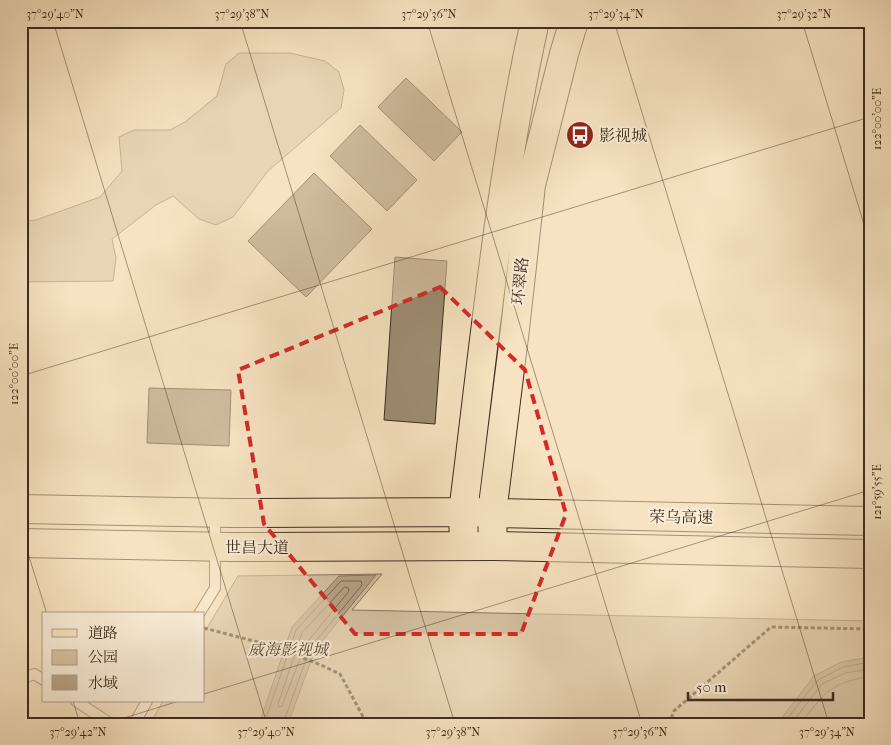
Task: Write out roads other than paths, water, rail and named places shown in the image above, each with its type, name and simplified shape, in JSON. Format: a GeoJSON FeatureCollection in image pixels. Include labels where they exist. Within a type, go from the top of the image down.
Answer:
{"type":"FeatureCollection","features":[{"type":"Feature","properties":{"kind":"main road","name":"环翠路"},"geometry":{"type":"LineString","coordinates":[[464,545],[463,512],[503,196],[525,67],[535,21]]}},
{"type":"Feature","properties":{"kind":"main road","name":"环翠路"},"geometry":{"type":"LineString","coordinates":[[493,546],[492,513],[531,185],[574,21]]}},
{"type":"Feature","properties":{"kind":"main road","name":"世昌大道"},"geometry":{"type":"LineString","coordinates":[[21,509],[215,513],[492,513]]}},
{"type":"Feature","properties":{"kind":"main road","name":"荣乌高速"},"geometry":{"type":"LineString","coordinates":[[492,513],[870,521]]}},
{"type":"Feature","properties":{"kind":"main road","name":"世昌大道"},"geometry":{"type":"LineString","coordinates":[[21,543],[215,547],[493,546]]}},
{"type":"Feature","properties":{"kind":"main road","name":"荣乌高速"},"geometry":{"type":"LineString","coordinates":[[493,546],[870,554]]}},
{"type":"Feature","properties":{"kind":"lane"},"geometry":{"type":"LineString","coordinates":[[200,612],[215,588],[215,513]]}},
{"type":"Feature","properties":{"kind":"lane"},"geometry":{"type":"LineString","coordinates":[[21,679],[34,674],[42,679]]}},
{"type":"Feature","properties":{"kind":"lane"},"geometry":{"type":"LineString","coordinates":[[77,702],[110,724]]}},
{"type":"Feature","properties":{"kind":"lane"},"geometry":{"type":"LineString","coordinates":[[134,724],[146,702]]}},
{"type":"Feature","properties":{"kind":"water"},"geometry":{"type":"Polygon","coordinates":[[[376,575],[315,650],[288,724],[259,724],[292,627],[339,576],[376,575]]]}},
{"type":"Feature","properties":{"kind":"water"},"geometry":{"type":"Polygon","coordinates":[[[870,657],[870,724],[777,724],[814,676],[841,662],[870,657]]]}},
{"type":"Feature","properties":{"kind":"place","name":"影视城"},"geometry":{"type":"Point","coordinates":[580,135]}},
{"type":"Feature","properties":{"kind":"park label","name":"威海影视城"},"geometry":{"type":"Point","coordinates":[288,649]}}]}
